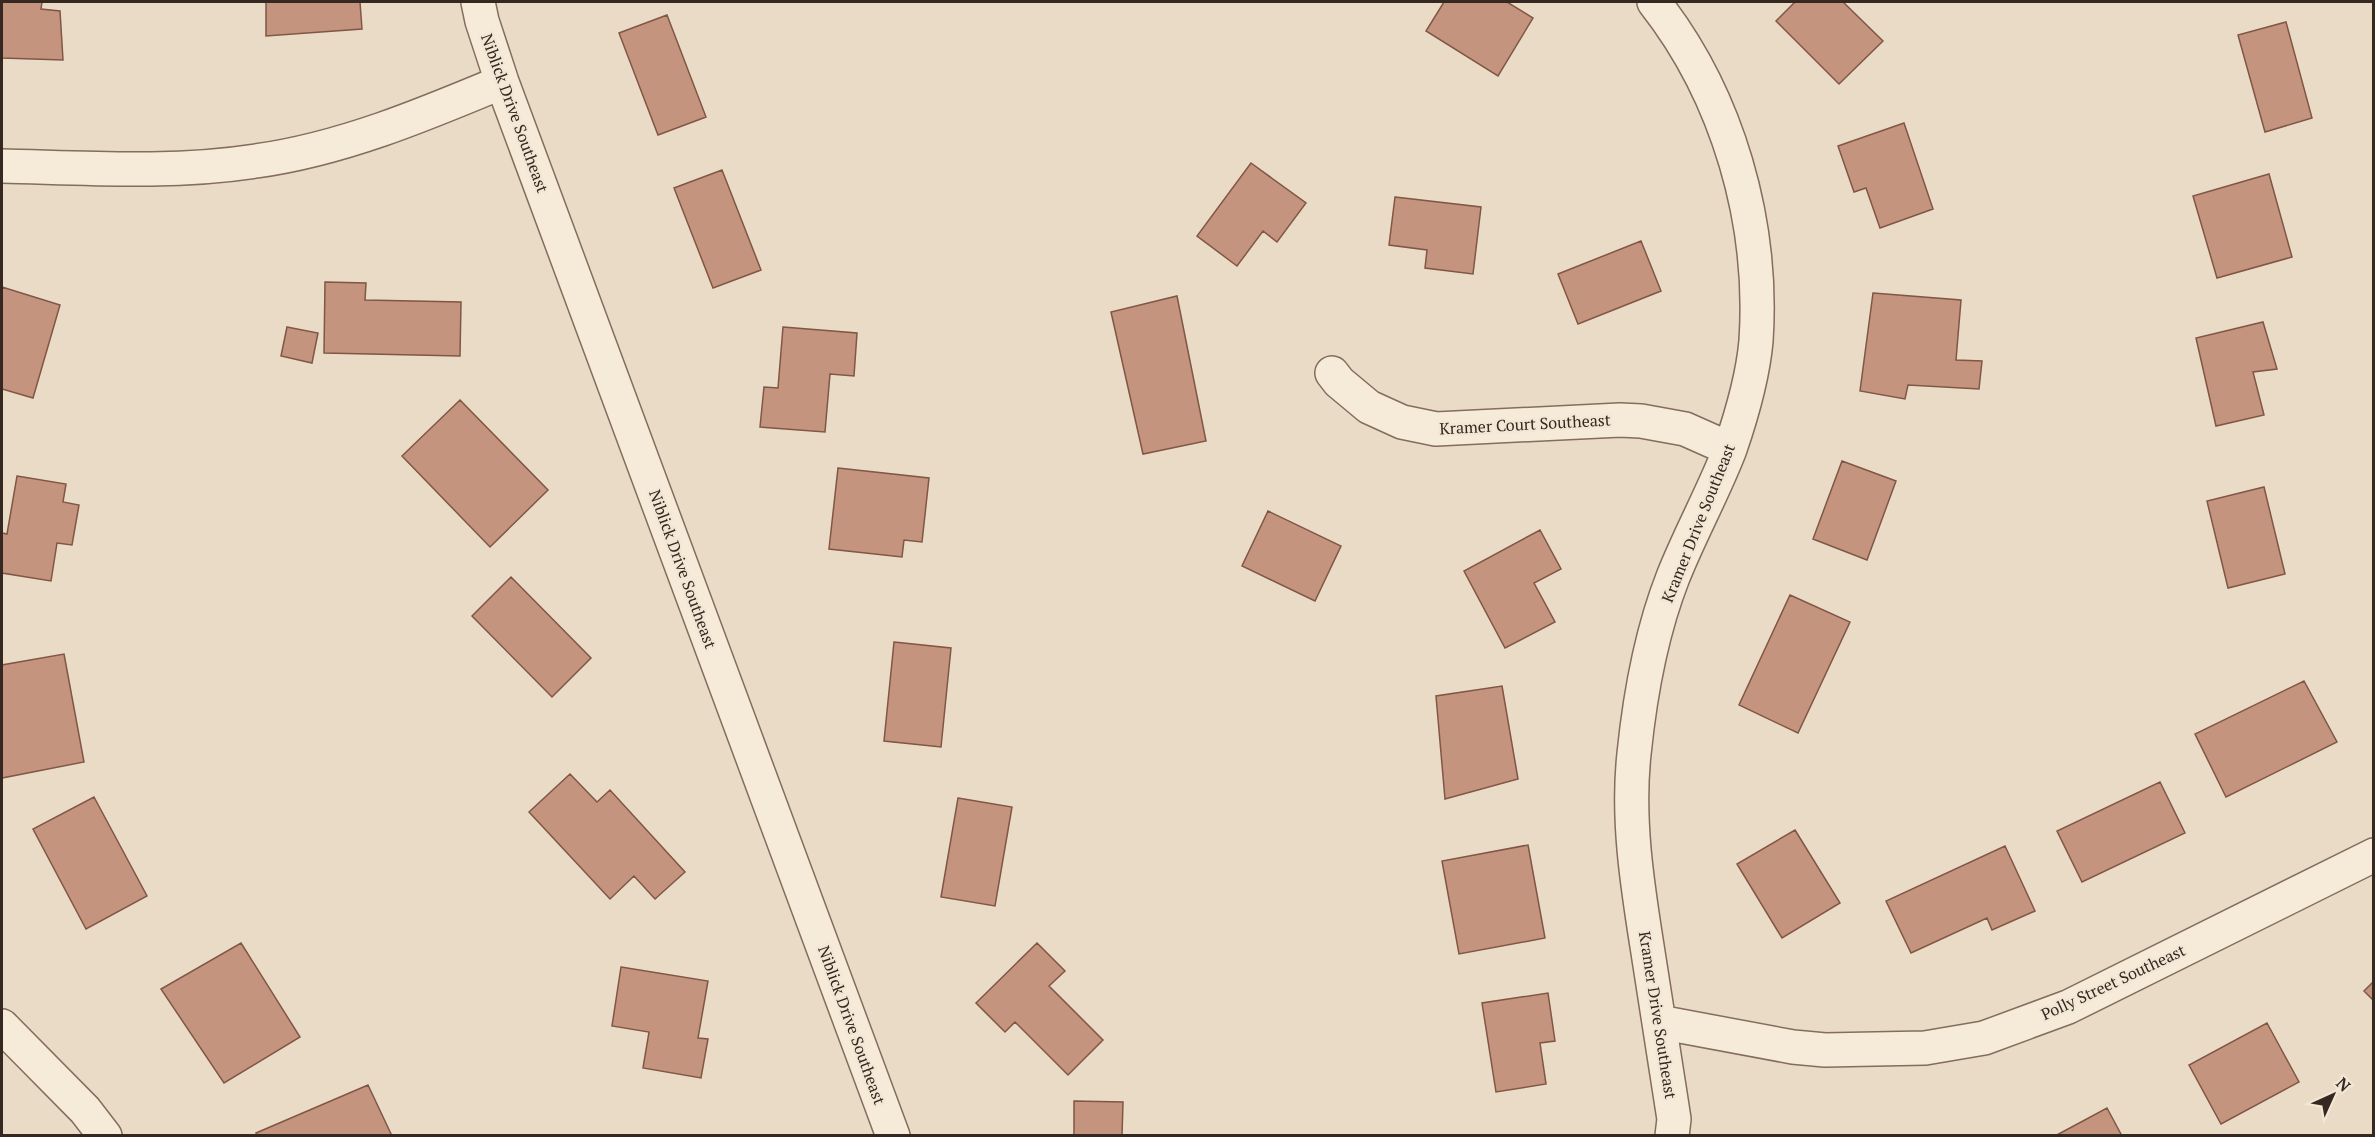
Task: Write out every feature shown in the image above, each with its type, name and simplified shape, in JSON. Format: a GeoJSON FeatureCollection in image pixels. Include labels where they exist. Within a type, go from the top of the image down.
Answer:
{"type":"FeatureCollection","features":[{"type":"Feature","properties":{"kind":"street","name":"Niblick Drive Southeast"},"geometry":{"type":"LineString","coordinates":[[478,2],[502,82],[893,1136]]}},
{"type":"Feature","properties":{"kind":"street","name":"Kramer Drive Southeast"},"geometry":{"type":"LineString","coordinates":[[1654,2],[1676,30],[1710,92],[1737,168],[1751,225],[1757,301],[1756,344],[1749,380],[1730,449],[1672,579],[1650,651],[1634,754],[1632,791],[1634,865],[1674,1119],[1672,1136]]}},
{"type":"Feature","properties":{"kind":"street"},"geometry":{"type":"LineString","coordinates":[[2,166],[165,170],[256,161],[324,147],[399,124],[502,82]]}},
{"type":"Feature","properties":{"kind":"street","name":"Kramer Court Southeast"},"geometry":{"type":"LineString","coordinates":[[1332,373],[1339,382],[1369,407],[1402,422],[1436,429],[1620,420],[1641,421],[1685,429],[1730,449]]}},
{"type":"Feature","properties":{"kind":"street","name":"Polly Street Southeast"},"geometry":{"type":"LineString","coordinates":[[1659,1022],[1793,1047],[1825,1050],[1925,1048],[1984,1038],[2068,1007],[2373,855]]}},
{"type":"Feature","properties":{"kind":"street"},"geometry":{"type":"LineString","coordinates":[[2,1026],[85,1110],[105,1136]]}},
{"type":"Feature","properties":{"kind":"building"},"geometry":{"type":"Polygon","coordinates":[[[2,2],[42,2],[41,9],[60,11],[63,60],[2,58],[2,2]]]}},
{"type":"Feature","properties":{"kind":"building"},"geometry":{"type":"Polygon","coordinates":[[[266,2],[360,2],[362,29],[266,36],[266,2]]]}},
{"type":"Feature","properties":{"kind":"building"},"geometry":{"type":"Polygon","coordinates":[[[1444,2],[1507,2],[1533,18],[1498,76],[1426,31],[1444,2]]]}},
{"type":"Feature","properties":{"kind":"building"},"geometry":{"type":"Polygon","coordinates":[[[1795,2],[1843,2],[1883,41],[1839,84],[1776,21],[1795,2]]]}},
{"type":"Feature","properties":{"kind":"building"},"geometry":{"type":"Polygon","coordinates":[[[667,15],[706,117],[658,135],[619,33],[667,15]]]}},
{"type":"Feature","properties":{"kind":"building"},"geometry":{"type":"Polygon","coordinates":[[[2286,22],[2312,118],[2265,132],[2238,35],[2286,22]]]}},
{"type":"Feature","properties":{"kind":"building"},"geometry":{"type":"Polygon","coordinates":[[[1904,123],[1933,209],[1880,228],[1866,188],[1854,192],[1838,146],[1904,123]]]}},
{"type":"Feature","properties":{"kind":"building"},"geometry":{"type":"Polygon","coordinates":[[[1251,163],[1306,203],[1277,242],[1263,231],[1237,266],[1197,236],[1251,163]]]}},
{"type":"Feature","properties":{"kind":"building"},"geometry":{"type":"Polygon","coordinates":[[[722,170],[761,270],[713,288],[674,188],[722,170]]]}},
{"type":"Feature","properties":{"kind":"building"},"geometry":{"type":"Polygon","coordinates":[[[2269,174],[2292,257],[2217,278],[2193,196],[2269,174]]]}},
{"type":"Feature","properties":{"kind":"building"},"geometry":{"type":"Polygon","coordinates":[[[1395,197],[1481,207],[1473,274],[1425,268],[1427,250],[1389,245],[1395,197]]]}},
{"type":"Feature","properties":{"kind":"building"},"geometry":{"type":"Polygon","coordinates":[[[1641,241],[1661,291],[1578,324],[1558,274],[1641,241]]]}},
{"type":"Feature","properties":{"kind":"building"},"geometry":{"type":"Polygon","coordinates":[[[325,282],[366,283],[365,300],[461,302],[460,356],[324,353],[325,282]]]}},
{"type":"Feature","properties":{"kind":"building"},"geometry":{"type":"Polygon","coordinates":[[[2,287],[60,305],[33,398],[2,389],[2,287]]]}},
{"type":"Feature","properties":{"kind":"building"},"geometry":{"type":"Polygon","coordinates":[[[1873,293],[1961,300],[1956,360],[1982,361],[1979,389],[1908,385],[1905,399],[1860,391],[1873,293]]]}},
{"type":"Feature","properties":{"kind":"building"},"geometry":{"type":"Polygon","coordinates":[[[1177,296],[1206,441],[1143,454],[1111,312],[1177,296]]]}},
{"type":"Feature","properties":{"kind":"building"},"geometry":{"type":"Polygon","coordinates":[[[2263,322],[2277,369],[2253,372],[2264,415],[2216,426],[2196,338],[2263,322]]]}},
{"type":"Feature","properties":{"kind":"building"},"geometry":{"type":"Polygon","coordinates":[[[287,327],[318,333],[312,363],[281,356],[287,327]]]}},
{"type":"Feature","properties":{"kind":"building"},"geometry":{"type":"Polygon","coordinates":[[[783,327],[857,333],[854,376],[830,374],[825,432],[760,427],[764,387],[778,388],[783,327]]]}},
{"type":"Feature","properties":{"kind":"building"},"geometry":{"type":"Polygon","coordinates":[[[460,400],[548,490],[490,547],[402,456],[460,400]]]}},
{"type":"Feature","properties":{"kind":"building"},"geometry":{"type":"Polygon","coordinates":[[[1842,461],[1896,481],[1867,560],[1813,539],[1842,461]]]}},
{"type":"Feature","properties":{"kind":"building"},"geometry":{"type":"Polygon","coordinates":[[[838,468],[929,478],[922,542],[904,540],[902,557],[829,549],[838,468]]]}},
{"type":"Feature","properties":{"kind":"building"},"geometry":{"type":"Polygon","coordinates":[[[17,476],[66,484],[63,502],[79,505],[72,545],[57,543],[51,581],[2,573],[2,533],[7,534],[17,476]]]}},
{"type":"Feature","properties":{"kind":"building"},"geometry":{"type":"Polygon","coordinates":[[[2264,487],[2285,574],[2228,588],[2207,501],[2264,487]]]}},
{"type":"Feature","properties":{"kind":"building"},"geometry":{"type":"Polygon","coordinates":[[[1268,511],[1341,546],[1315,601],[1242,566],[1268,511]]]}},
{"type":"Feature","properties":{"kind":"building"},"geometry":{"type":"Polygon","coordinates":[[[1540,530],[1561,569],[1534,583],[1555,622],[1505,648],[1464,571],[1540,530]]]}},
{"type":"Feature","properties":{"kind":"building"},"geometry":{"type":"Polygon","coordinates":[[[511,577],[591,658],[552,697],[472,616],[511,577]]]}},
{"type":"Feature","properties":{"kind":"building"},"geometry":{"type":"Polygon","coordinates":[[[1790,595],[1850,622],[1798,733],[1739,705],[1790,595]]]}},
{"type":"Feature","properties":{"kind":"building"},"geometry":{"type":"Polygon","coordinates":[[[894,642],[951,648],[941,747],[884,741],[894,642]]]}},
{"type":"Feature","properties":{"kind":"building"},"geometry":{"type":"Polygon","coordinates":[[[64,654],[84,762],[2,778],[2,665],[64,654]]]}},
{"type":"Feature","properties":{"kind":"building"},"geometry":{"type":"Polygon","coordinates":[[[2304,681],[2337,742],[2226,797],[2195,734],[2304,681]]]}},
{"type":"Feature","properties":{"kind":"building"},"geometry":{"type":"Polygon","coordinates":[[[1502,686],[1518,779],[1445,799],[1436,696],[1502,686]]]}},
{"type":"Feature","properties":{"kind":"building"},"geometry":{"type":"Polygon","coordinates":[[[570,774],[597,802],[610,790],[685,872],[655,899],[634,876],[610,899],[529,812],[570,774]]]}},
{"type":"Feature","properties":{"kind":"building"},"geometry":{"type":"Polygon","coordinates":[[[2160,782],[2185,833],[2082,882],[2057,831],[2160,782]]]}},
{"type":"Feature","properties":{"kind":"building"},"geometry":{"type":"Polygon","coordinates":[[[94,797],[147,896],[86,929],[33,829],[94,797]]]}},
{"type":"Feature","properties":{"kind":"building"},"geometry":{"type":"Polygon","coordinates":[[[958,798],[1012,807],[995,906],[941,897],[958,798]]]}},
{"type":"Feature","properties":{"kind":"building"},"geometry":{"type":"Polygon","coordinates":[[[1795,830],[1840,903],[1782,938],[1737,864],[1795,830]]]}},
{"type":"Feature","properties":{"kind":"building"},"geometry":{"type":"Polygon","coordinates":[[[1528,845],[1545,938],[1459,954],[1442,861],[1528,845]]]}},
{"type":"Feature","properties":{"kind":"building"},"geometry":{"type":"Polygon","coordinates":[[[2005,846],[2035,911],[1992,930],[1987,918],[1911,953],[1886,901],[2005,846]]]}},
{"type":"Feature","properties":{"kind":"building"},"geometry":{"type":"Polygon","coordinates":[[[241,943],[300,1037],[224,1083],[161,989],[241,943]]]}},
{"type":"Feature","properties":{"kind":"building"},"geometry":{"type":"Polygon","coordinates":[[[1037,943],[1065,971],[1049,986],[1103,1040],[1068,1075],[1015,1022],[1005,1032],[976,1003],[1037,943]]]}},
{"type":"Feature","properties":{"kind":"building"},"geometry":{"type":"Polygon","coordinates":[[[621,967],[708,981],[698,1038],[708,1039],[701,1078],[643,1068],[649,1032],[612,1026],[621,967]]]}},
{"type":"Feature","properties":{"kind":"building"},"geometry":{"type":"Polygon","coordinates":[[[2374,981],[2374,1001],[2364,991],[2374,981]]]}},
{"type":"Feature","properties":{"kind":"building"},"geometry":{"type":"Polygon","coordinates":[[[1548,993],[1555,1041],[1540,1043],[1546,1084],[1496,1092],[1482,1003],[1548,993]]]}},
{"type":"Feature","properties":{"kind":"building"},"geometry":{"type":"Polygon","coordinates":[[[2267,1023],[2299,1082],[2221,1124],[2189,1065],[2267,1023]]]}},
{"type":"Feature","properties":{"kind":"building"},"geometry":{"type":"Polygon","coordinates":[[[368,1085],[392,1136],[257,1136],[256,1133],[368,1085]]]}},
{"type":"Feature","properties":{"kind":"building"},"geometry":{"type":"Polygon","coordinates":[[[1074,1101],[1123,1102],[1122,1136],[1074,1136],[1074,1101]]]}},
{"type":"Feature","properties":{"kind":"building"},"geometry":{"type":"Polygon","coordinates":[[[2107,1108],[2122,1136],[2055,1136],[2107,1108]]]}}]}
